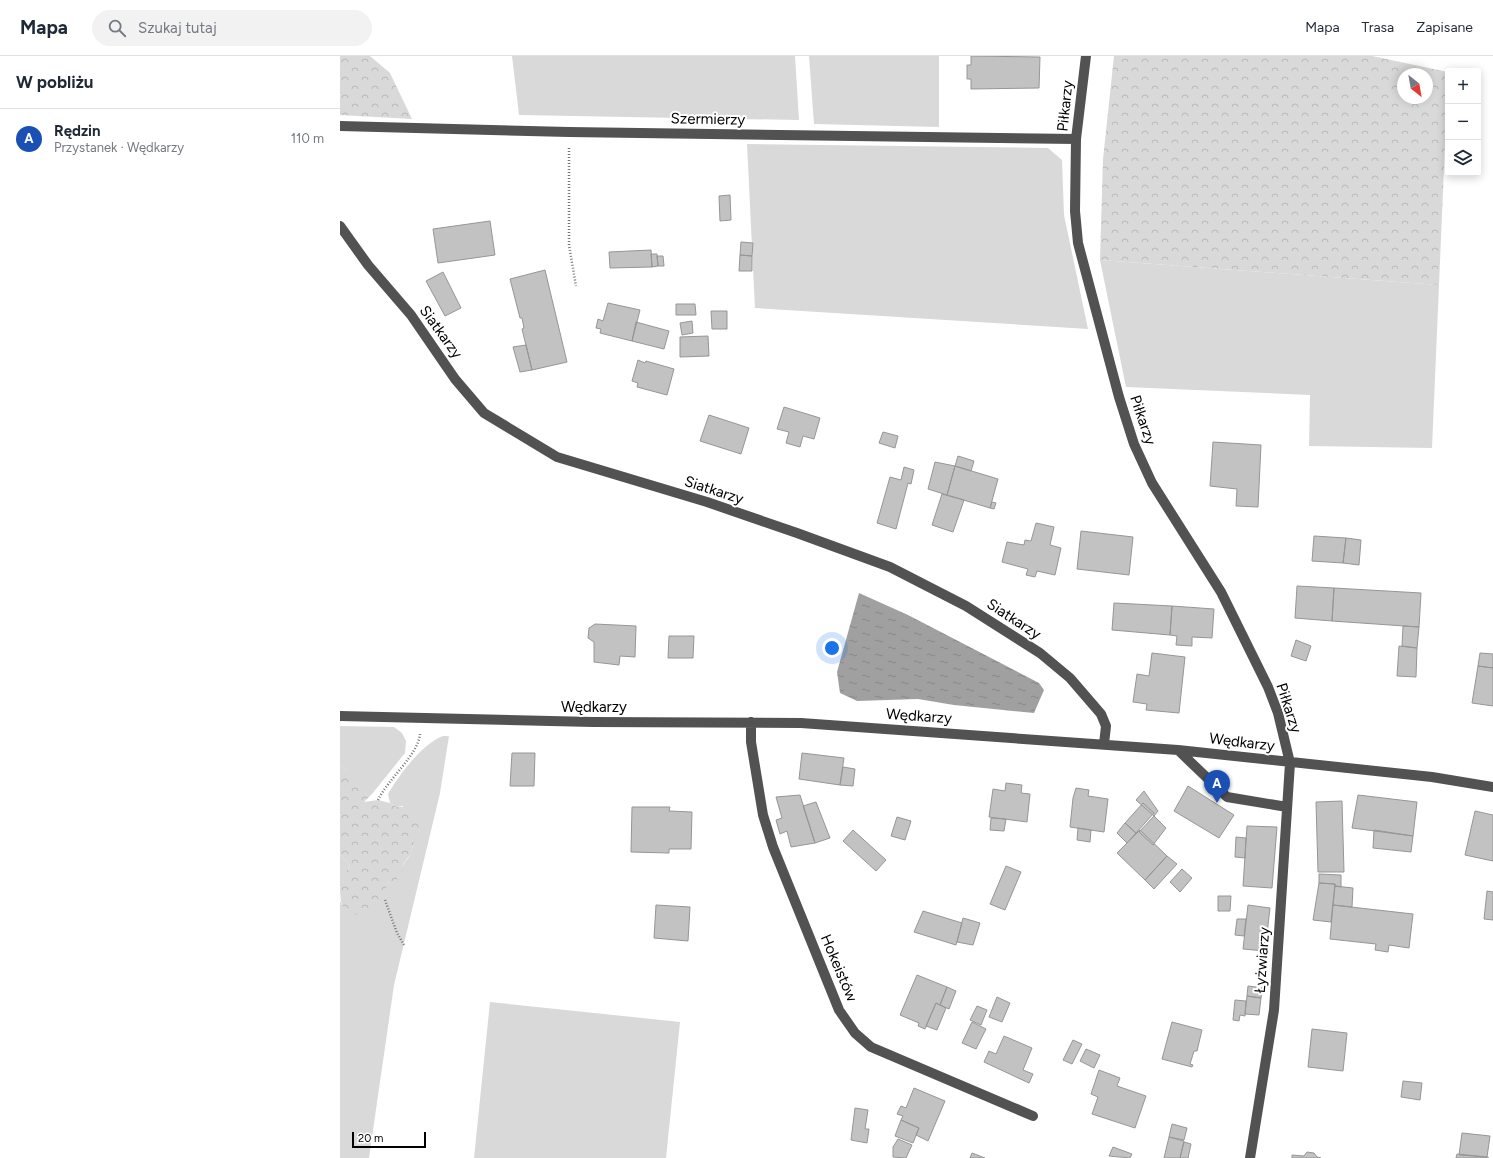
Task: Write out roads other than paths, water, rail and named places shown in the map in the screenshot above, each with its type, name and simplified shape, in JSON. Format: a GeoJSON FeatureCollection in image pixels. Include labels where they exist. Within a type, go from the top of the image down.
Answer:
{"type":"FeatureCollection","features":[{"type":"Feature","properties":{"kind":"street","name":"Piłkarzy"},"geometry":{"type":"LineString","coordinates":[[1086,56],[1076,139],[1075,211],[1078,243],[1119,396],[1134,444],[1152,483],[1220,592],[1268,687],[1278,712],[1290,763]]}},
{"type":"Feature","properties":{"kind":"street","name":"Szermierzy"},"geometry":{"type":"LineString","coordinates":[[340,126],[569,132],[1076,139]]}},
{"type":"Feature","properties":{"kind":"street","name":"Siatkarzy"},"geometry":{"type":"LineString","coordinates":[[340,226],[368,265],[411,315],[455,379],[484,413],[556,457],[707,502],[804,536],[890,568],[966,606],[1040,653],[1070,678],[1101,714],[1106,726],[1104,744]]}},
{"type":"Feature","properties":{"kind":"street","name":"Wędkarzy"},"geometry":{"type":"LineString","coordinates":[[340,716],[593,722],[800,723],[1178,750],[1432,777],[1493,787]]}},
{"type":"Feature","properties":{"kind":"street","name":"Hokeistów"},"geometry":{"type":"LineString","coordinates":[[750,722],[751,742],[763,815],[773,847],[833,997],[839,1010],[855,1033],[871,1047],[1033,1116]]}},
{"type":"Feature","properties":{"kind":"street"},"geometry":{"type":"LineString","coordinates":[[1178,750],[1227,797],[1287,808]]}},
{"type":"Feature","properties":{"kind":"street","name":"Łyżwiarzy"},"geometry":{"type":"LineString","coordinates":[[1250,1158],[1274,1010],[1290,763]]}},
{"type":"Feature","properties":{"kind":"water"},"geometry":{"type":"Polygon","coordinates":[[[859,593],[908,615],[1039,683],[1044,690],[1034,713],[954,705],[918,699],[857,701],[840,693],[837,672],[859,593]]]}},
{"type":"Feature","properties":{"kind":"place","name":"Rędzin"},"geometry":{"type":"Point","coordinates":[1217,803]}}]}
